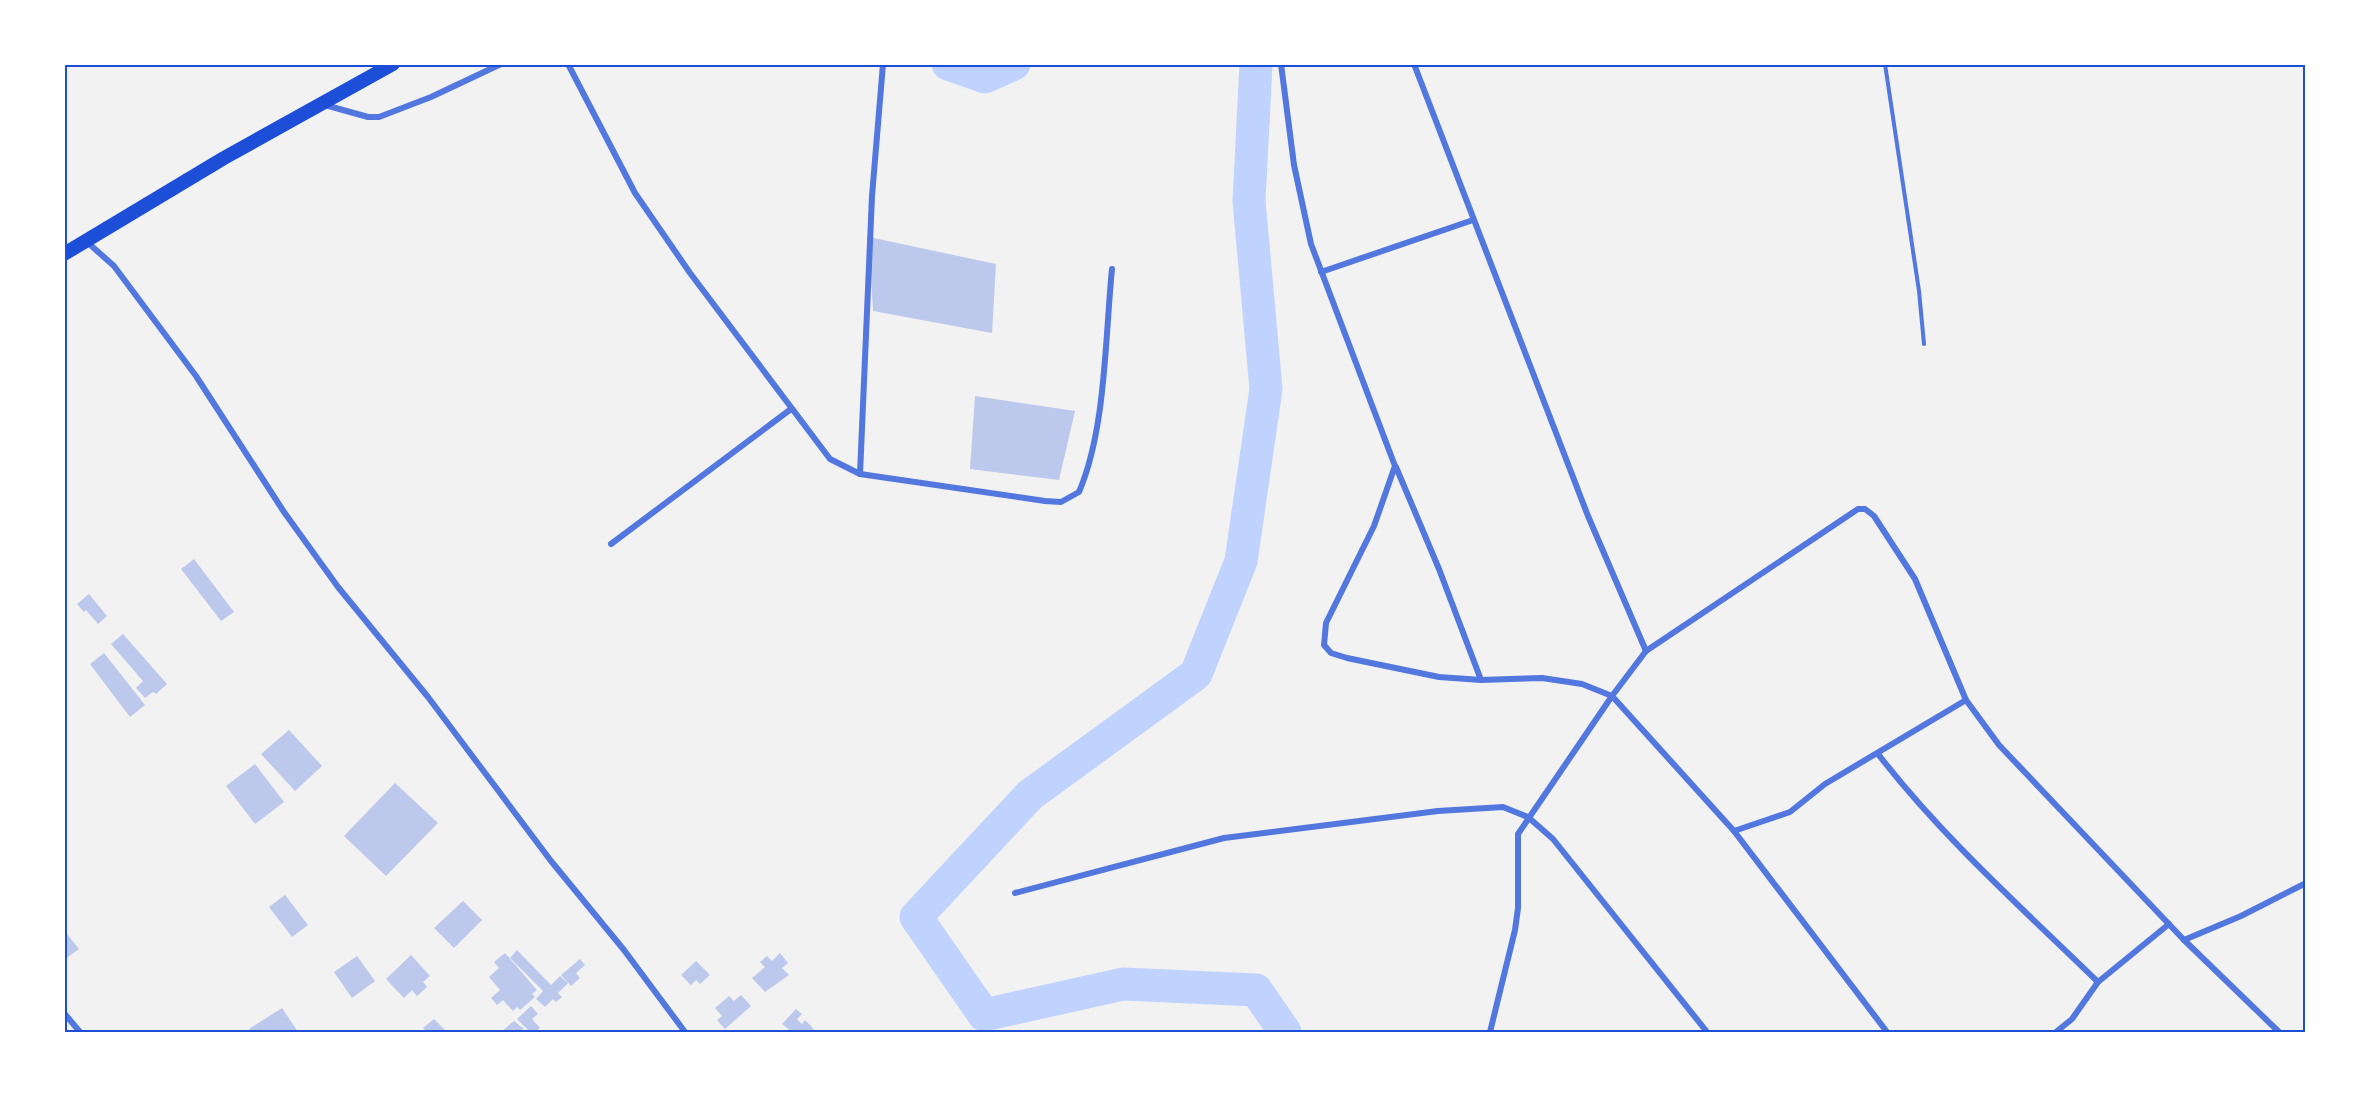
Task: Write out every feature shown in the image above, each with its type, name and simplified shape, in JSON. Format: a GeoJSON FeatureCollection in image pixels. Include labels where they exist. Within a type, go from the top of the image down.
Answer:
{"type":"FeatureCollection","features":[{"type":"Feature","properties":{"kind":"highway"},"geometry":{"type":"LineString","coordinates":[[64,254],[224,158],[393,64]]}},
{"type":"Feature","properties":{"kind":"street"},"geometry":{"type":"LineString","coordinates":[[322,104],[379,117],[501,64]]}},
{"type":"Feature","properties":{"kind":"street"},"geometry":{"type":"LineString","coordinates":[[568,64],[635,193],[690,273],[830,459],[861,474],[1045,501],[1061,502],[1079,492],[1092,453],[1098,417],[1112,269]]}},
{"type":"Feature","properties":{"kind":"street"},"geometry":{"type":"LineString","coordinates":[[861,474],[869,237],[883,64]]}},
{"type":"Feature","properties":{"kind":"street"},"geometry":{"type":"LineString","coordinates":[[1281,64],[1304,215],[1322,272],[1395,466],[1439,569],[1481,680]]}},
{"type":"Feature","properties":{"kind":"street"},"geometry":{"type":"LineString","coordinates":[[1414,64],[1588,516],[1646,651]]}},
{"type":"Feature","properties":{"kind":"street"},"geometry":{"type":"LineString","coordinates":[[1322,272],[1473,220]]}},
{"type":"Feature","properties":{"kind":"street"},"geometry":{"type":"LineString","coordinates":[[87,242],[114,266],[196,376],[284,513],[338,587],[428,697],[551,861],[624,950],[685,1032]]}},
{"type":"Feature","properties":{"kind":"street"},"geometry":{"type":"LineString","coordinates":[[610,544],[791,409]]}},
{"type":"Feature","properties":{"kind":"street"},"geometry":{"type":"LineString","coordinates":[[1395,466],[1374,526],[1326,623],[1324,645],[1331,653],[1347,658],[1439,677],[1481,680],[1542,678],[1582,684],[1612,696],[1734,831],[1887,1032]]}},
{"type":"Feature","properties":{"kind":"street"},"geometry":{"type":"LineString","coordinates":[[1490,1032],[1515,930],[1518,908],[1518,834],[1612,696],[1646,651],[1842,517],[1858,509],[1865,509],[1874,516],[1893,542],[1915,579],[1966,700],[2000,745],[2184,940],[2279,1032]]}},
{"type":"Feature","properties":{"kind":"street"},"geometry":{"type":"LineString","coordinates":[[1734,831],[1790,812],[1825,784],[1966,700]]}},
{"type":"Feature","properties":{"kind":"street"},"geometry":{"type":"LineString","coordinates":[[1878,754],[1906,790],[1948,835],[2098,982]]}},
{"type":"Feature","properties":{"kind":"street"},"geometry":{"type":"LineString","coordinates":[[1015,893],[1224,838],[1480,807],[1503,807],[1528,817],[1553,839],[1707,1032]]}},
{"type":"Feature","properties":{"kind":"street"},"geometry":{"type":"LineString","coordinates":[[2184,940],[2241,916],[2306,883]]}},
{"type":"Feature","properties":{"kind":"street"},"geometry":{"type":"LineString","coordinates":[[2056,1032],[2072,1018],[2098,982],[2169,924]]}},
{"type":"Feature","properties":{"kind":"street"},"geometry":{"type":"LineString","coordinates":[[64,1013],[80,1032]]}},
{"type":"Feature","properties":{"kind":"lane"},"geometry":{"type":"LineString","coordinates":[[1885,64],[1919,291],[1924,344]]}},
{"type":"Feature","properties":{"kind":"building"},"geometry":{"type":"Polygon","coordinates":[[[869,237],[996,264],[992,333],[873,311],[869,237]]]}},
{"type":"Feature","properties":{"kind":"building"},"geometry":{"type":"Polygon","coordinates":[[[975,396],[1075,411],[1059,480],[970,469],[975,396]]]}},
{"type":"Feature","properties":{"kind":"building"},"geometry":{"type":"Polygon","coordinates":[[[194,559],[234,612],[221,621],[181,569],[194,559]]]}},
{"type":"Feature","properties":{"kind":"building"},"geometry":{"type":"Polygon","coordinates":[[[89,594],[107,616],[98,624],[86,610],[84,612],[77,604],[89,594]]]}},
{"type":"Feature","properties":{"kind":"building"},"geometry":{"type":"Polygon","coordinates":[[[123,634],[167,684],[156,694],[153,692],[145,698],[136,688],[143,681],[111,644],[123,634]]]}},
{"type":"Feature","properties":{"kind":"building"},"geometry":{"type":"Polygon","coordinates":[[[104,653],[145,705],[130,717],[90,664],[104,653]]]}},
{"type":"Feature","properties":{"kind":"building"},"geometry":{"type":"Polygon","coordinates":[[[289,730],[322,766],[295,791],[261,754],[289,730]]]}},
{"type":"Feature","properties":{"kind":"building"},"geometry":{"type":"Polygon","coordinates":[[[255,764],[284,802],[255,824],[226,786],[255,764]]]}},
{"type":"Feature","properties":{"kind":"building"},"geometry":{"type":"Polygon","coordinates":[[[395,783],[438,823],[386,876],[344,836],[395,783]]]}},
{"type":"Feature","properties":{"kind":"building"},"geometry":{"type":"Polygon","coordinates":[[[285,895],[308,925],[292,937],[269,907],[285,895]]]}},
{"type":"Feature","properties":{"kind":"building"},"geometry":{"type":"Polygon","coordinates":[[[463,901],[482,920],[454,948],[434,928],[463,901]]]}},
{"type":"Feature","properties":{"kind":"building"},"geometry":{"type":"Polygon","coordinates":[[[64,930],[79,949],[64,960],[64,930]]]}},
{"type":"Feature","properties":{"kind":"building"},"geometry":{"type":"Polygon","coordinates":[[[517,950],[551,985],[560,976],[568,983],[558,993],[562,997],[556,1002],[553,999],[545,1007],[536,999],[543,991],[510,958],[517,950]]]}},
{"type":"Feature","properties":{"kind":"building"},"geometry":{"type":"Polygon","coordinates":[[[505,953],[537,990],[532,994],[535,997],[520,1010],[517,1007],[513,1011],[503,1000],[497,1005],[491,998],[500,990],[489,977],[499,968],[494,962],[505,953]]]}},
{"type":"Feature","properties":{"kind":"building"},"geometry":{"type":"Polygon","coordinates":[[[780,953],[788,963],[782,968],[789,975],[765,992],[752,978],[765,967],[760,962],[767,956],[772,961],[780,953]]]}},
{"type":"Feature","properties":{"kind":"building"},"geometry":{"type":"Polygon","coordinates":[[[411,955],[430,976],[423,982],[427,987],[417,996],[412,990],[404,998],[386,979],[411,955]]]}},
{"type":"Feature","properties":{"kind":"building"},"geometry":{"type":"Polygon","coordinates":[[[357,956],[375,981],[352,998],[334,972],[357,956]]]}},
{"type":"Feature","properties":{"kind":"building"},"geometry":{"type":"Polygon","coordinates":[[[580,959],[585,965],[576,973],[580,978],[571,986],[561,975],[580,959]]]}},
{"type":"Feature","properties":{"kind":"building"},"geometry":{"type":"Polygon","coordinates":[[[696,961],[710,975],[700,984],[696,980],[691,985],[681,975],[696,961]]]}},
{"type":"Feature","properties":{"kind":"building"},"geometry":{"type":"Polygon","coordinates":[[[741,995],[751,1006],[725,1029],[717,1020],[722,1016],[715,1008],[729,996],[734,1001],[741,995]]]}},
{"type":"Feature","properties":{"kind":"building"},"geometry":{"type":"Polygon","coordinates":[[[531,1006],[538,1014],[532,1019],[540,1028],[535,1032],[530,1032],[517,1019],[531,1006]]]}},
{"type":"Feature","properties":{"kind":"building"},"geometry":{"type":"Polygon","coordinates":[[[282,1008],[298,1032],[251,1032],[249,1029],[282,1008]]]}},
{"type":"Feature","properties":{"kind":"building"},"geometry":{"type":"Polygon","coordinates":[[[796,1009],[802,1014],[797,1019],[802,1024],[805,1020],[814,1029],[810,1032],[792,1032],[782,1024],[796,1009]]]}},
{"type":"Feature","properties":{"kind":"building"},"geometry":{"type":"Polygon","coordinates":[[[434,1019],[447,1032],[427,1032],[423,1028],[434,1019]]]}},
{"type":"Feature","properties":{"kind":"building"},"geometry":{"type":"Polygon","coordinates":[[[514,1021],[524,1029],[517,1032],[511,1026],[514,1030],[511,1032],[501,1032],[514,1021]]]}},
{"type":"Feature","properties":{"kind":"waterway"},"geometry":{"type":"LineString","coordinates":[[948,64],[985,77],[1014,64]]}},
{"type":"Feature","properties":{"kind":"waterway"},"geometry":{"type":"LineString","coordinates":[[1256,64],[1249,201],[1266,389],[1241,561],[1196,674],[1030,795],[916,917],[984,1015],[1123,984],[1256,990],[1285,1032]]}}]}
